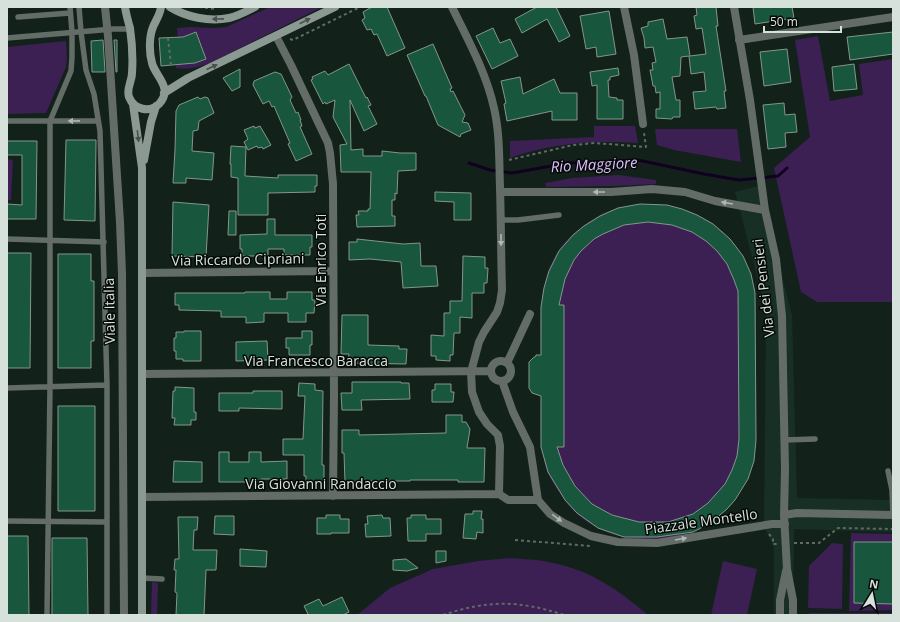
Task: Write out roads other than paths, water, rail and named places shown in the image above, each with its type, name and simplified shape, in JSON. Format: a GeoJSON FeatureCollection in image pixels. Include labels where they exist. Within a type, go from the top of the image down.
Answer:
{"type":"FeatureCollection","features":[{"type":"Feature","properties":{"kind":"main road"},"geometry":{"type":"LineString","coordinates":[[125,7],[130,29],[132,69],[129,94],[133,104],[142,168],[142,615]]}},
{"type":"Feature","properties":{"kind":"main road"},"geometry":{"type":"LineString","coordinates":[[133,104],[144,110],[151,109],[161,102],[164,93],[163,82],[152,64],[151,52],[153,28],[160,13],[161,7]]}},
{"type":"Feature","properties":{"kind":"main road"},"geometry":{"type":"LineString","coordinates":[[170,7],[187,15],[220,19],[236,16],[255,7]]}},
{"type":"Feature","properties":{"kind":"main road"},"geometry":{"type":"LineString","coordinates":[[164,93],[188,78],[335,7]]}},
{"type":"Feature","properties":{"kind":"main road"},"geometry":{"type":"LineString","coordinates":[[142,168],[151,122],[156,106]]}},
{"type":"Feature","properties":{"kind":"street","name":"Viale Italia"},"geometry":{"type":"LineString","coordinates":[[105,7],[108,29],[121,266],[124,615]]}},
{"type":"Feature","properties":{"kind":"street"},"geometry":{"type":"LineString","coordinates":[[452,7],[479,64],[490,94],[494,109],[500,155],[502,290],[497,312],[479,342],[471,372],[472,392],[479,412],[487,424],[498,435],[500,446],[499,494],[508,500],[538,500],[530,447],[513,412],[502,381]]}},
{"type":"Feature","properties":{"kind":"street"},"geometry":{"type":"LineString","coordinates":[[624,7],[634,54],[643,124]]}},
{"type":"Feature","properties":{"kind":"street","name":"Via dei Pensieri"},"geometry":{"type":"LineString","coordinates":[[734,7],[750,100],[765,210],[776,259],[782,316],[784,515],[787,569],[793,600],[793,615]]}},
{"type":"Feature","properties":{"kind":"street"},"geometry":{"type":"LineString","coordinates":[[739,40],[893,17]]}},
{"type":"Feature","properties":{"kind":"street","name":"Via Enrico Toti"},"geometry":{"type":"LineString","coordinates":[[276,36],[324,136],[330,153],[333,184],[333,496]]}},
{"type":"Feature","properties":{"kind":"street"},"geometry":{"type":"LineString","coordinates":[[500,187],[612,192],[652,189],[685,192],[715,201],[765,210]]}},
{"type":"Feature","properties":{"kind":"street","name":"Via Riccardo Cipriani"},"geometry":{"type":"LineString","coordinates":[[143,273],[333,271]]}},
{"type":"Feature","properties":{"kind":"street"},"geometry":{"type":"LineString","coordinates":[[507,363],[530,314]]}},
{"type":"Feature","properties":{"kind":"street"},"geometry":{"type":"LineString","coordinates":[[497,361],[504,361],[507,363],[511,368],[508,378],[499,381],[493,378],[490,371],[492,365],[497,361]]}},
{"type":"Feature","properties":{"kind":"street","name":"Via Francesco Baracca"},"geometry":{"type":"LineString","coordinates":[[142,374],[490,371]]}},
{"type":"Feature","properties":{"kind":"street","name":"Via Giovanni Randaccio"},"geometry":{"type":"LineString","coordinates":[[143,497],[499,494]]}},
{"type":"Feature","properties":{"kind":"street","name":"Piazzale Montello"},"geometry":{"type":"LineString","coordinates":[[538,500],[550,514],[564,523],[591,536],[618,542],[657,543],[772,524],[785,524]]}},
{"type":"Feature","properties":{"kind":"street"},"geometry":{"type":"LineString","coordinates":[[784,515],[893,515]]}},
{"type":"Feature","properties":{"kind":"street","name":"Via dei Pensieri"},"geometry":{"type":"LineString","coordinates":[[780,615],[780,600],[787,569]]}},
{"type":"Feature","properties":{"kind":"lane"},"geometry":{"type":"LineString","coordinates":[[79,7],[86,70],[94,94],[100,131],[107,385],[107,615]]}},
{"type":"Feature","properties":{"kind":"lane"},"geometry":{"type":"LineString","coordinates":[[18,17],[70,10],[72,32],[71,71],[50,121],[50,387],[47,615]]}},
{"type":"Feature","properties":{"kind":"lane"},"geometry":{"type":"LineString","coordinates":[[7,38],[108,29],[130,29]]}},
{"type":"Feature","properties":{"kind":"lane"},"geometry":{"type":"LineString","coordinates":[[7,121],[98,120]]}},
{"type":"Feature","properties":{"kind":"lane"},"geometry":{"type":"LineString","coordinates":[[501,220],[518,220],[560,215]]}},
{"type":"Feature","properties":{"kind":"lane"},"geometry":{"type":"LineString","coordinates":[[7,239],[104,242]]}},
{"type":"Feature","properties":{"kind":"lane"},"geometry":{"type":"LineString","coordinates":[[7,388],[107,385]]}},
{"type":"Feature","properties":{"kind":"lane"},"geometry":{"type":"LineString","coordinates":[[784,440],[815,439]]}},
{"type":"Feature","properties":{"kind":"lane"},"geometry":{"type":"LineString","coordinates":[[888,471],[892,490],[893,515]]}},
{"type":"Feature","properties":{"kind":"lane"},"geometry":{"type":"LineString","coordinates":[[7,521],[107,522]]}},
{"type":"Feature","properties":{"kind":"lane"},"geometry":{"type":"LineString","coordinates":[[142,578],[162,579]]}},
{"type":"Feature","properties":{"kind":"waterway","name":"Rio Maggiore"},"geometry":{"type":"LineString","coordinates":[[469,163],[490,170],[512,173],[568,163],[638,160],[739,180],[778,176],[787,168]]}}]}
